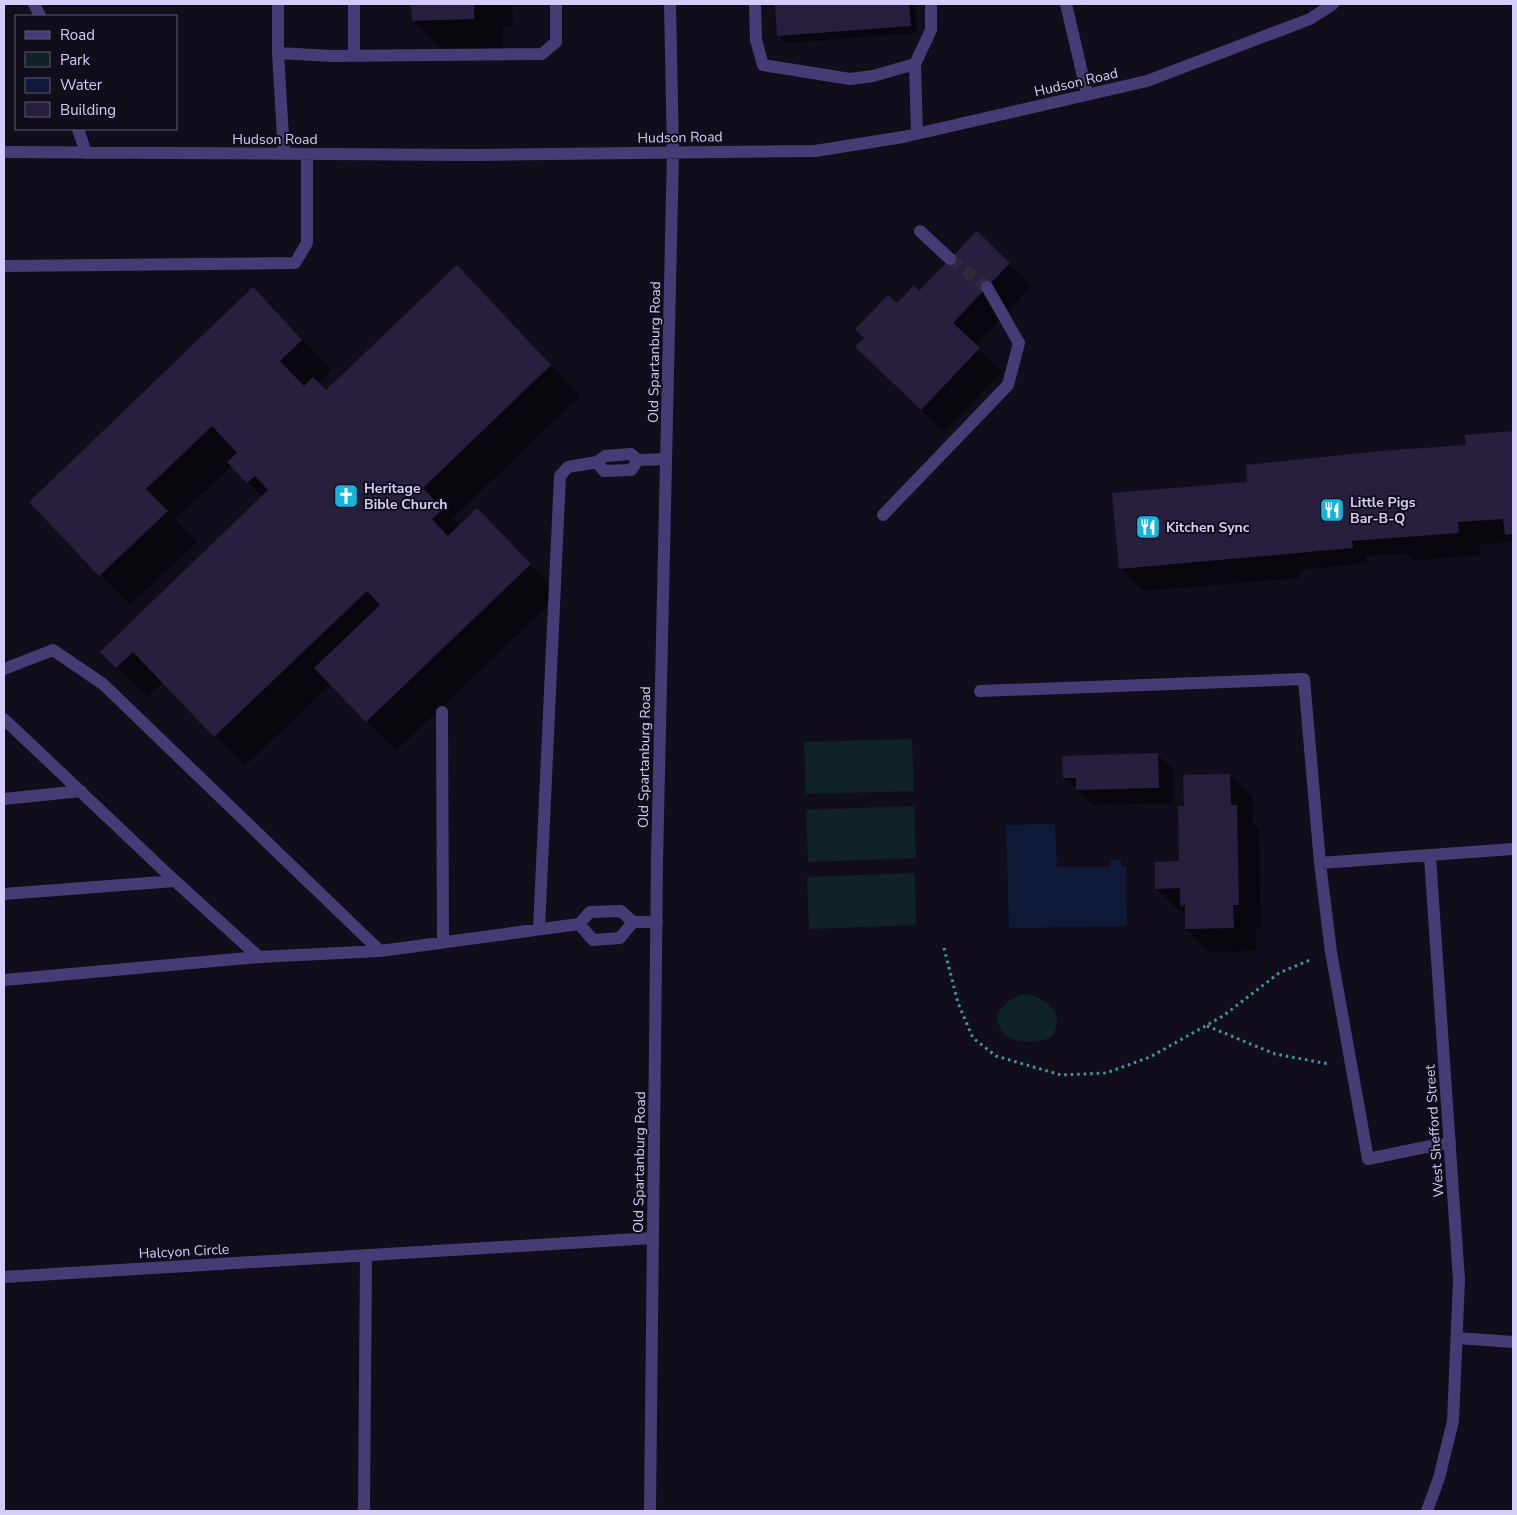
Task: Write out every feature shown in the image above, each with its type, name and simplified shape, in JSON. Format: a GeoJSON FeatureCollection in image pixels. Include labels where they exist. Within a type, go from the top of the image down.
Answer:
{"type":"FeatureCollection","features":[{"type":"Feature","properties":{"kind":"street"},"geometry":{"type":"LineString","coordinates":[[278,4],[278,53],[284,154]]}},
{"type":"Feature","properties":{"kind":"street"},"geometry":{"type":"LineString","coordinates":[[354,4],[354,56]]}},
{"type":"Feature","properties":{"kind":"street"},"geometry":{"type":"LineString","coordinates":[[278,53],[354,56],[542,54],[556,42],[556,4]]}},
{"type":"Feature","properties":{"kind":"street","name":"Old Spartanburg Road"},"geometry":{"type":"LineString","coordinates":[[650,1511],[657,922],[673,152],[670,4]]}},
{"type":"Feature","properties":{"kind":"street"},"geometry":{"type":"LineString","coordinates":[[755,4],[756,40],[763,65],[850,79],[873,76],[915,64]]}},
{"type":"Feature","properties":{"kind":"street"},"geometry":{"type":"LineString","coordinates":[[917,134],[915,64],[931,30],[931,4]]}},
{"type":"Feature","properties":{"kind":"street"},"geometry":{"type":"LineString","coordinates":[[1066,4],[1087,94]]}},
{"type":"Feature","properties":{"kind":"street","name":"Hudson Road"},"geometry":{"type":"LineString","coordinates":[[4,152],[474,155],[815,151],[917,134],[1147,81],[1310,19],[1333,4]]}},
{"type":"Feature","properties":{"kind":"street"},"geometry":{"type":"LineString","coordinates":[[78,130],[86,153]]}},
{"type":"Feature","properties":{"kind":"street"},"geometry":{"type":"LineString","coordinates":[[4,266],[295,263],[307,243],[307,154]]}},
{"type":"Feature","properties":{"kind":"street"},"geometry":{"type":"LineString","coordinates":[[920,231],[950,259]]}},
{"type":"Feature","properties":{"kind":"street"},"geometry":{"type":"LineString","coordinates":[[883,515],[1008,385],[1019,343],[987,287]]}},
{"type":"Feature","properties":{"kind":"street"},"geometry":{"type":"LineString","coordinates":[[539,930],[560,476],[568,466],[597,462],[604,471],[631,470],[638,460],[666,459]]}},
{"type":"Feature","properties":{"kind":"street"},"geometry":{"type":"LineString","coordinates":[[4,668],[53,650],[103,684],[380,951]]}},
{"type":"Feature","properties":{"kind":"street"},"geometry":{"type":"LineString","coordinates":[[980,691],[1304,679],[1320,864],[1331,952],[1368,1159],[1450,1142]]}},
{"type":"Feature","properties":{"kind":"street"},"geometry":{"type":"LineString","coordinates":[[442,712],[443,942]]}},
{"type":"Feature","properties":{"kind":"street"},"geometry":{"type":"LineString","coordinates":[[4,718],[175,881],[260,957]]}},
{"type":"Feature","properties":{"kind":"street"},"geometry":{"type":"LineString","coordinates":[[4,799],[81,791]]}},
{"type":"Feature","properties":{"kind":"street"},"geometry":{"type":"LineString","coordinates":[[1320,864],[1430,857],[1513,849]]}},
{"type":"Feature","properties":{"kind":"street","name":"West Shefford Street"},"geometry":{"type":"LineString","coordinates":[[1427,1511],[1439,1478],[1453,1421],[1459,1280],[1430,857]]}},
{"type":"Feature","properties":{"kind":"street"},"geometry":{"type":"LineString","coordinates":[[4,894],[175,881]]}},
{"type":"Feature","properties":{"kind":"street"},"geometry":{"type":"LineString","coordinates":[[4,980],[260,957],[380,951],[579,924],[590,912],[621,911],[633,922],[657,922]]}},
{"type":"Feature","properties":{"kind":"street"},"geometry":{"type":"LineString","coordinates":[[579,924],[593,940],[620,938],[633,922]]}},
{"type":"Feature","properties":{"kind":"street","name":"Halcyon Circle"},"geometry":{"type":"LineString","coordinates":[[4,1277],[653,1238]]}},
{"type":"Feature","properties":{"kind":"street"},"geometry":{"type":"LineString","coordinates":[[364,1511],[366,1255]]}},
{"type":"Feature","properties":{"kind":"street"},"geometry":{"type":"LineString","coordinates":[[1457,1338],[1513,1342]]}},
{"type":"Feature","properties":{"kind":"path"},"geometry":{"type":"LineString","coordinates":[[944,948],[958,1003],[973,1038],[996,1056],[1061,1075],[1106,1074],[1150,1057],[1223,1016],[1279,973],[1331,952]]}},
{"type":"Feature","properties":{"kind":"path"},"geometry":{"type":"LineString","coordinates":[[1206,1026],[1274,1054],[1352,1068]]}},
{"type":"Feature","properties":{"kind":"green space"},"geometry":{"type":"Polygon","coordinates":[[[912,739],[914,791],[806,794],[804,742],[912,739]]]}},
{"type":"Feature","properties":{"kind":"green space"},"geometry":{"type":"Polygon","coordinates":[[[914,806],[916,858],[808,862],[806,810],[914,806]]]}},
{"type":"Feature","properties":{"kind":"green space"},"geometry":{"type":"Polygon","coordinates":[[[915,873],[916,925],[809,929],[807,877],[915,873]]]}},
{"type":"Feature","properties":{"kind":"green space"},"geometry":{"type":"Polygon","coordinates":[[[1024,994],[1043,1000],[1053,1009],[1057,1021],[1056,1028],[1048,1038],[1036,1042],[1015,1040],[1005,1035],[1001,1030],[997,1014],[1009,1001],[1024,994]]]}},
{"type":"Feature","properties":{"kind":"water"},"geometry":{"type":"Polygon","coordinates":[[[1055,824],[1057,867],[1110,867],[1111,860],[1121,860],[1121,867],[1126,866],[1127,926],[1009,928],[1006,825],[1055,824]]]}},
{"type":"Feature","properties":{"kind":"building"},"geometry":{"type":"Polygon","coordinates":[[[411,4],[474,4],[474,19],[412,21],[411,4]]]}},
{"type":"Feature","properties":{"kind":"building"},"geometry":{"type":"Polygon","coordinates":[[[775,4],[909,4],[911,26],[777,36],[775,4]]]}},
{"type":"Feature","properties":{"kind":"building"},"geometry":{"type":"Polygon","coordinates":[[[977,231],[1010,263],[953,323],[980,348],[921,410],[855,347],[864,338],[855,329],[888,295],[897,303],[914,285],[919,291],[977,231]]]}},
{"type":"Feature","properties":{"kind":"building","name":"Heritage Bible Church"},"geometry":{"type":"Polygon","coordinates":[[[457,265],[551,365],[423,488],[443,509],[432,519],[448,536],[477,508],[531,564],[366,722],[314,668],[380,605],[367,591],[214,737],[133,652],[116,668],[100,652],[268,490],[255,476],[247,483],[227,462],[237,453],[212,426],[146,489],[168,511],[99,576],[29,502],[253,287],[302,340],[280,361],[304,386],[313,377],[326,390],[457,265]]]}},
{"type":"Feature","properties":{"kind":"building"},"geometry":{"type":"Polygon","coordinates":[[[1513,431],[1513,534],[1505,535],[1503,519],[1458,522],[1459,533],[1352,541],[1353,548],[1119,569],[1112,493],[1247,482],[1246,465],[1381,451],[1466,445],[1465,435],[1513,431]]]}},
{"type":"Feature","properties":{"kind":"building"},"geometry":{"type":"Polygon","coordinates":[[[1158,753],[1159,788],[1076,790],[1076,778],[1063,778],[1062,756],[1158,753]]]}},
{"type":"Feature","properties":{"kind":"building"},"geometry":{"type":"Polygon","coordinates":[[[1230,774],[1231,805],[1237,805],[1239,905],[1233,905],[1234,928],[1185,929],[1185,905],[1180,906],[1180,888],[1155,889],[1155,862],[1179,861],[1178,806],[1184,806],[1183,775],[1230,774]]]}},
{"type":"Feature","properties":{"kind":"tunnel"},"geometry":{"type":"LineString","coordinates":[[950,259],[987,287]]}},
{"type":"Feature","properties":{"kind":"place","name":"Heritage Bible Church"},"geometry":{"type":"Point","coordinates":[346,496]}},
{"type":"Feature","properties":{"kind":"place","name":"Little Pigs Bar-B-Q"},"geometry":{"type":"Point","coordinates":[1332,510]}},
{"type":"Feature","properties":{"kind":"place","name":"Kitchen Sync"},"geometry":{"type":"Point","coordinates":[1148,527]}}]}
